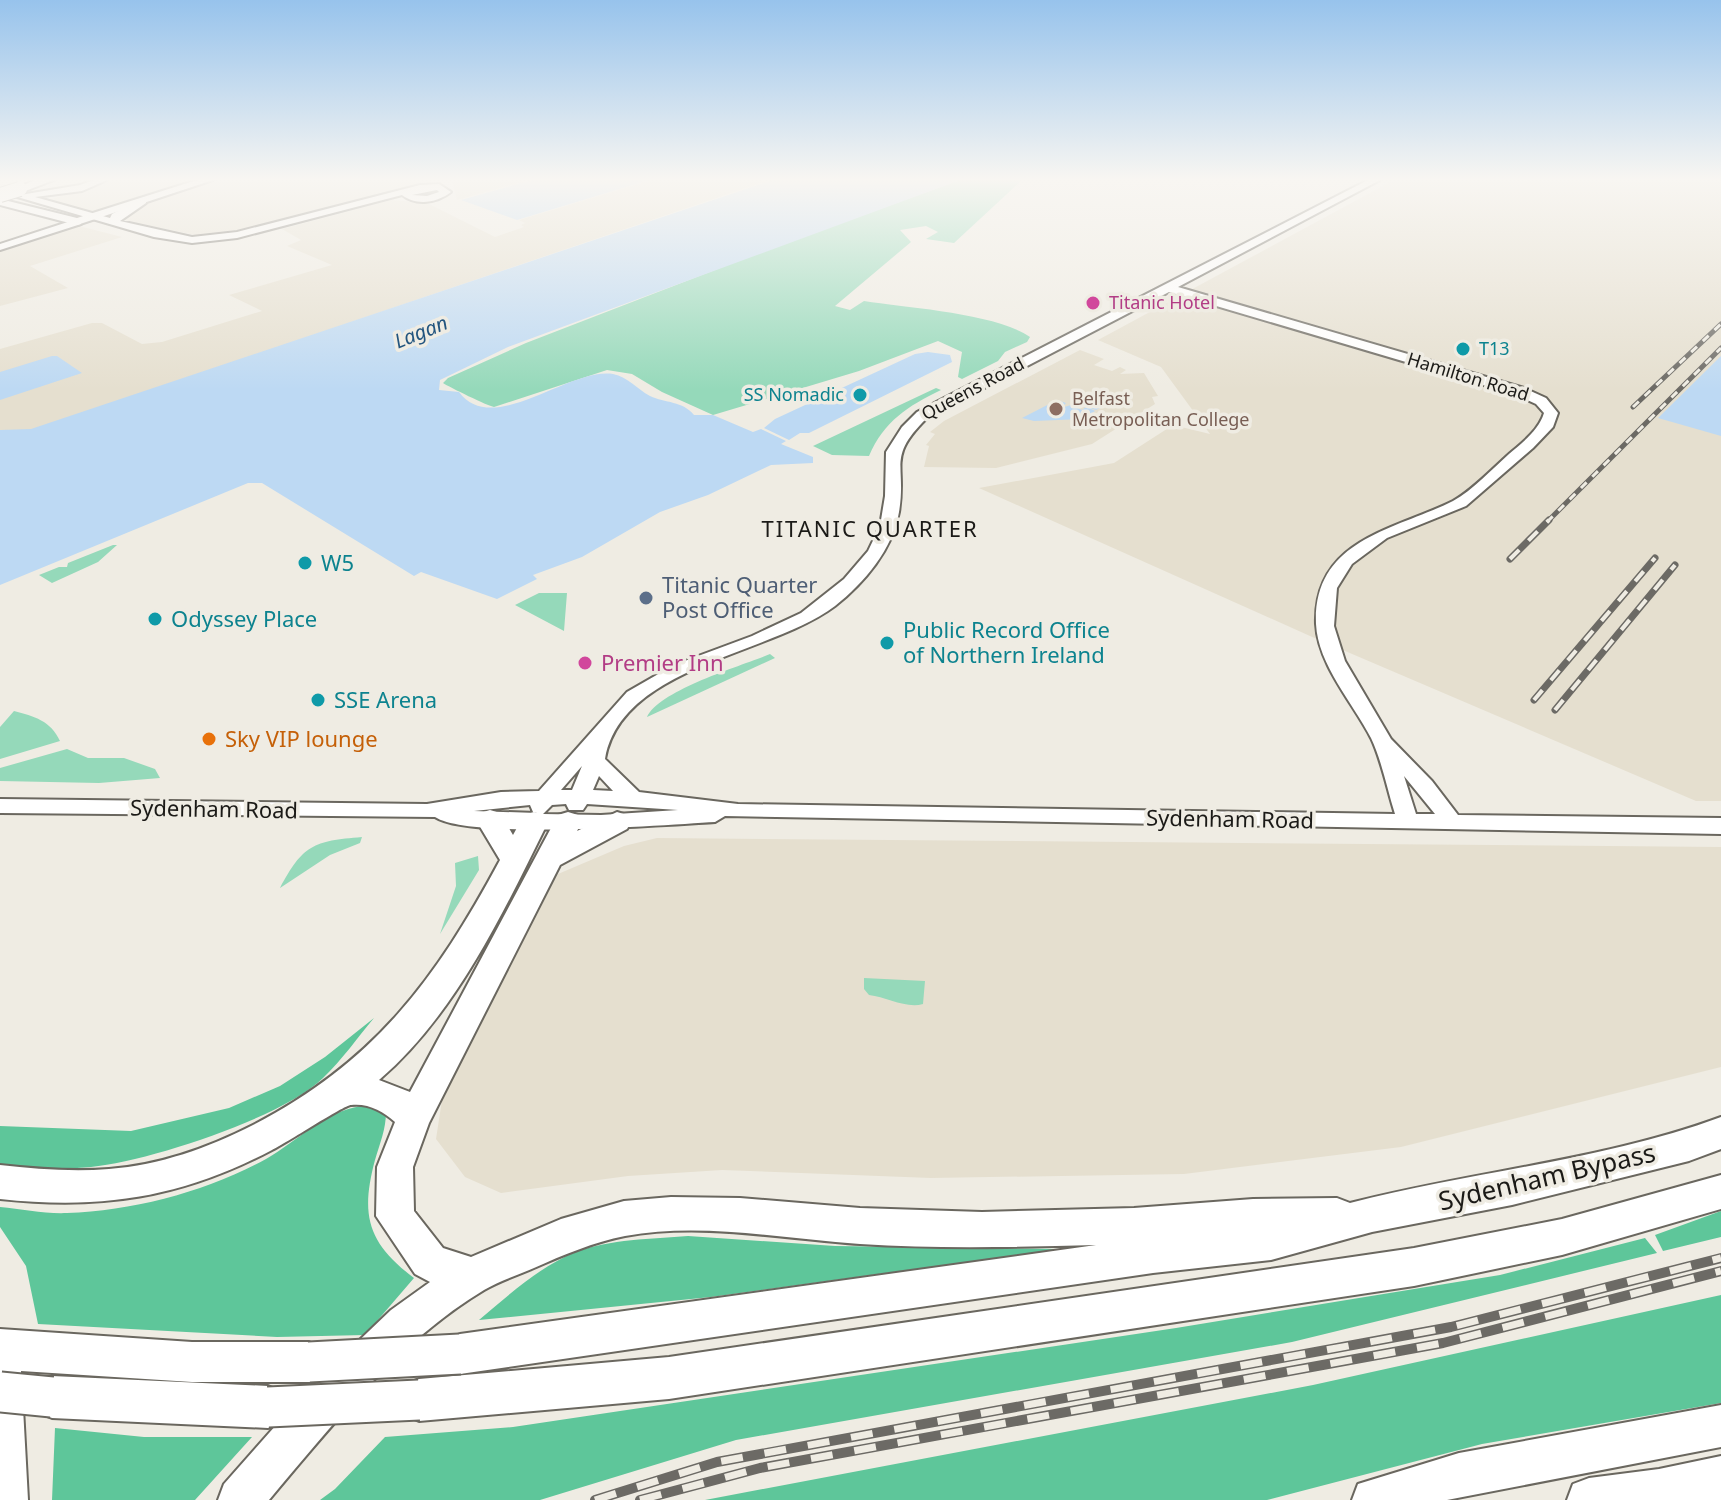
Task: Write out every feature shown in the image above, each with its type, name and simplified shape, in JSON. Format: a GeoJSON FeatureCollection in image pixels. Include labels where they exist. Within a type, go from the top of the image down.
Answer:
{"type":"FeatureCollection","features":[{"type":"Feature","properties":{"kind":"highway"},"geometry":{"type":"LineString","coordinates":[[471,1276],[446,1271],[429,1261],[395,1216],[395,1167],[413,1120],[492,964],[551,857],[556,809]]}},
{"type":"Feature","properties":{"kind":"highway"},"geometry":{"type":"LineString","coordinates":[[17,1184],[87,1187],[136,1182],[196,1167],[235,1152],[292,1122],[343,1089],[379,1057],[443,982],[514,859],[556,809]]}},
{"type":"Feature","properties":{"kind":"highway"},"geometry":{"type":"LineString","coordinates":[[490,820],[514,859]]}},
{"type":"Feature","properties":{"kind":"highway"},"geometry":{"type":"LineString","coordinates":[[551,857],[617,822]]}},
{"type":"Feature","properties":{"kind":"highway"},"geometry":{"type":"LineString","coordinates":[[343,1089],[383,1094],[404,1105],[413,1120]]}},
{"type":"Feature","properties":{"kind":"highway","name":"Sydenham Bypass"},"geometry":{"type":"LineString","coordinates":[[1372,1215],[1512,1188],[1689,1145],[1721,1133]]}},
{"type":"Feature","properties":{"kind":"highway"},"geometry":{"type":"LineString","coordinates":[[0,1392],[268,1407],[419,1400],[669,1378],[1414,1267],[1562,1237],[1721,1192]]}},
{"type":"Feature","properties":{"kind":"highway"},"geometry":{"type":"LineString","coordinates":[[240,1500],[318,1409],[405,1324],[471,1276],[561,1237],[624,1219],[671,1214],[740,1215],[860,1226],[982,1230],[1134,1226],[1253,1216],[1372,1215]]}},
{"type":"Feature","properties":{"kind":"highway"},"geometry":{"type":"LineString","coordinates":[[0,1349],[192,1362],[309,1362],[460,1354],[1153,1255],[1271,1242],[1372,1215]]}},
{"type":"Feature","properties":{"kind":"highway"},"geometry":{"type":"LineString","coordinates":[[0,1364],[6,1500]]}},
{"type":"Feature","properties":{"kind":"highway"},"geometry":{"type":"LineString","coordinates":[[1374,1500],[1415,1485],[1517,1461],[1721,1426]]}},
{"type":"Feature","properties":{"kind":"highway"},"geometry":{"type":"LineString","coordinates":[[1589,1500],[1659,1491],[1721,1478]]}},
{"type":"Feature","properties":{"kind":"street","name":"Queens Road"},"geometry":{"type":"LineString","coordinates":[[556,809],[564,769],[599,737],[623,706],[644,690],[689,667],[744,647],[798,621],[829,602],[860,573],[880,545],[888,523],[892,497],[891,454],[907,428],[922,415],[1241,250]]}},
{"type":"Feature","properties":{"kind":"street","name":"Hamilton Road"},"geometry":{"type":"LineString","coordinates":[[1169,288],[1519,391],[1549,408],[1548,424],[1461,503],[1381,535],[1346,561],[1328,588],[1325,626],[1336,661],[1382,741],[1408,821]]}},
{"type":"Feature","properties":{"kind":"street","name":"Queens Road"},"geometry":{"type":"LineString","coordinates":[[556,809],[595,760],[599,737]]}},
{"type":"Feature","properties":{"kind":"street","name":"Hamilton Road"},"geometry":{"type":"LineString","coordinates":[[1382,741],[1425,786],[1452,822]]}},
{"type":"Feature","properties":{"kind":"street"},"geometry":{"type":"LineString","coordinates":[[595,760],[632,798]]}},
{"type":"Feature","properties":{"kind":"street","name":"Sydenham Road"},"geometry":{"type":"LineString","coordinates":[[0,806],[427,811],[490,820],[632,798],[738,811],[1721,826]]}},
{"type":"Feature","properties":{"kind":"street","name":"Sydenham Road"},"geometry":{"type":"LineString","coordinates":[[427,811],[467,805],[486,809],[556,809],[617,822],[708,817],[738,811]]}},
{"type":"Feature","properties":{"kind":"street"},"geometry":{"type":"LineString","coordinates":[[556,809],[660,812],[708,817]]}},
{"type":"Feature","properties":{"kind":"shaded area"},"geometry":{"type":"Polygon","coordinates":[[[0,250],[81,250],[30,266],[68,288],[0,306],[0,250]]]}},
{"type":"Feature","properties":{"kind":"shaded area"},"geometry":{"type":"Polygon","coordinates":[[[296,250],[563,250],[34,430],[0,432],[0,349],[92,323],[102,323],[142,344],[162,342],[262,311],[229,295],[332,265],[296,250]]]}},
{"type":"Feature","properties":{"kind":"shaded area"},"geometry":{"type":"Polygon","coordinates":[[[1264,250],[1721,250],[1721,801],[1696,801],[1310,636],[979,488],[1114,463],[1173,425],[1210,434],[1161,367],[1098,340],[1264,250]]]}},
{"type":"Feature","properties":{"kind":"shaded area","name":"Belfast Metropolitan College"},"geometry":{"type":"Polygon","coordinates":[[[1080,350],[1104,359],[1094,365],[1112,371],[1120,367],[1126,370],[1120,374],[1144,373],[1158,396],[1152,397],[1155,404],[1092,444],[996,468],[924,467],[929,446],[926,445],[935,434],[930,432],[944,421],[1080,350]]]}},
{"type":"Feature","properties":{"kind":"shaded area"},"geometry":{"type":"Polygon","coordinates":[[[657,838],[1721,847],[1721,1067],[1401,1147],[1184,1174],[931,1178],[722,1170],[628,1176],[501,1193],[465,1177],[436,1139],[442,1100],[509,958],[558,874],[624,846],[657,838]]]}},
{"type":"Feature","properties":{"kind":"green space"},"geometry":{"type":"Polygon","coordinates":[[[902,250],[835,306],[850,310],[864,301],[950,313],[995,322],[1030,337],[1027,342],[1005,352],[998,361],[962,379],[958,377],[962,352],[938,341],[859,371],[713,415],[662,392],[632,374],[607,370],[494,407],[443,383],[526,343],[764,251],[902,250]]]}},
{"type":"Feature","properties":{"kind":"green space"},"geometry":{"type":"Polygon","coordinates":[[[936,388],[941,390],[918,402],[890,424],[869,456],[832,455],[813,446],[936,388]]]}},
{"type":"Feature","properties":{"kind":"green space"},"geometry":{"type":"Polygon","coordinates":[[[117,545],[98,562],[52,583],[39,575],[67,567],[68,563],[117,545]]]}},
{"type":"Feature","properties":{"kind":"green space"},"geometry":{"type":"Polygon","coordinates":[[[539,593],[567,593],[564,631],[515,605],[539,593]]]}},
{"type":"Feature","properties":{"kind":"green space"},"geometry":{"type":"Polygon","coordinates":[[[770,654],[775,658],[647,717],[667,697],[684,688],[770,654]]]}},
{"type":"Feature","properties":{"kind":"green space"},"geometry":{"type":"Polygon","coordinates":[[[14,711],[47,724],[60,741],[0,759],[0,727],[14,711]]]}},
{"type":"Feature","properties":{"kind":"green space"},"geometry":{"type":"Polygon","coordinates":[[[67,749],[88,758],[124,758],[155,769],[160,778],[99,783],[0,781],[0,768],[67,749]]]}},
{"type":"Feature","properties":{"kind":"green space"},"geometry":{"type":"Polygon","coordinates":[[[362,837],[360,843],[330,855],[280,888],[296,862],[311,848],[332,841],[362,837]]]}},
{"type":"Feature","properties":{"kind":"green space"},"geometry":{"type":"Polygon","coordinates":[[[478,856],[479,870],[440,934],[456,886],[455,863],[478,856]]]}},
{"type":"Feature","properties":{"kind":"green space"},"geometry":{"type":"Polygon","coordinates":[[[864,978],[925,981],[923,1004],[903,1004],[869,995],[864,989],[864,978]]]}},
{"type":"Feature","properties":{"kind":"green space"},"geometry":{"type":"Polygon","coordinates":[[[374,1018],[323,1078],[304,1093],[247,1122],[179,1147],[116,1163],[68,1169],[0,1167],[0,1126],[131,1131],[229,1108],[280,1086],[325,1057],[374,1018]]]}},
{"type":"Feature","properties":{"kind":"green space"},"geometry":{"type":"Polygon","coordinates":[[[362,1106],[376,1107],[386,1112],[370,1180],[368,1197],[372,1227],[386,1253],[414,1278],[365,1335],[277,1337],[38,1324],[26,1266],[0,1227],[0,1207],[67,1213],[118,1208],[170,1197],[244,1170],[278,1152],[323,1120],[362,1106]]]}},
{"type":"Feature","properties":{"kind":"green space"},"geometry":{"type":"Polygon","coordinates":[[[1721,1211],[1721,1237],[1663,1251],[1655,1235],[1721,1211]]]}},
{"type":"Feature","properties":{"kind":"green space"},"geometry":{"type":"Polygon","coordinates":[[[688,1236],[835,1246],[1061,1249],[711,1297],[479,1320],[537,1273],[576,1252],[617,1242],[688,1236]]]}},
{"type":"Feature","properties":{"kind":"green space"},"geometry":{"type":"Polygon","coordinates":[[[1645,1238],[1657,1253],[1292,1342],[736,1440],[540,1500],[320,1500],[335,1489],[385,1437],[513,1427],[1176,1328],[1500,1275],[1645,1238]]]}},
{"type":"Feature","properties":{"kind":"green space"},"geometry":{"type":"Polygon","coordinates":[[[1721,1295],[1721,1403],[1482,1444],[1267,1500],[705,1500],[1313,1385],[1721,1295]]]}},
{"type":"Feature","properties":{"kind":"green space"},"geometry":{"type":"Polygon","coordinates":[[[55,1428],[144,1437],[252,1437],[195,1500],[52,1500],[55,1428]]]}},
{"type":"Feature","properties":{"kind":"water","name":"Lagan"},"geometry":{"type":"Polygon","coordinates":[[[564,250],[771,250],[508,347],[440,380],[439,390],[459,392],[474,404],[491,408],[532,398],[575,380],[613,374],[628,380],[650,396],[679,405],[694,415],[713,415],[753,432],[761,429],[786,441],[781,444],[813,457],[813,463],[771,465],[708,495],[660,512],[582,557],[533,575],[537,579],[497,599],[421,572],[414,576],[262,483],[248,483],[0,585],[0,430],[31,429],[564,250]]]}},
{"type":"Feature","properties":{"kind":"water"},"geometry":{"type":"Polygon","coordinates":[[[915,354],[950,355],[952,362],[809,433],[800,433],[789,440],[764,428],[775,419],[915,354]]]}},
{"type":"Feature","properties":{"kind":"water"},"geometry":{"type":"Polygon","coordinates":[[[57,356],[82,373],[0,400],[0,372],[57,356]]]}},
{"type":"Feature","properties":{"kind":"water"},"geometry":{"type":"Polygon","coordinates":[[[1721,356],[1721,436],[1658,418],[1721,356]]]}},
{"type":"Feature","properties":{"kind":"water"},"geometry":{"type":"Polygon","coordinates":[[[1096,398],[1114,400],[1096,410],[1087,407],[1095,411],[1083,419],[1034,421],[1022,418],[1057,400],[1066,403],[1061,408],[1071,405],[1082,410],[1086,407],[1077,404],[1096,398]]]}},
{"type":"Feature","properties":{"kind":"railway"},"geometry":{"type":"LineString","coordinates":[[1633,407],[1721,324]]}},
{"type":"Feature","properties":{"kind":"railway"},"geometry":{"type":"LineString","coordinates":[[1510,559],[1721,348]]}},
{"type":"Feature","properties":{"kind":"railway"},"geometry":{"type":"LineString","coordinates":[[1534,700],[1655,558]]}},
{"type":"Feature","properties":{"kind":"railway"},"geometry":{"type":"LineString","coordinates":[[1555,710],[1675,565]]}},
{"type":"Feature","properties":{"kind":"railway"},"geometry":{"type":"LineString","coordinates":[[595,1500],[717,1462],[1451,1327],[1721,1258]]}},
{"type":"Feature","properties":{"kind":"railway"},"geometry":{"type":"LineString","coordinates":[[640,1500],[760,1468],[1443,1343],[1721,1271]]}},
{"type":"Feature","properties":{"kind":"place","name":"Titanic Hotel"},"geometry":{"type":"Point","coordinates":[1093,303]}},
{"type":"Feature","properties":{"kind":"place","name":"T13"},"geometry":{"type":"Point","coordinates":[1463,349]}},
{"type":"Feature","properties":{"kind":"place","name":"SS Nomadic"},"geometry":{"type":"Point","coordinates":[860,395]}},
{"type":"Feature","properties":{"kind":"place","name":"Belfast Metropolitan College"},"geometry":{"type":"Point","coordinates":[1056,409]}},
{"type":"Feature","properties":{"kind":"place","name":"W5"},"geometry":{"type":"Point","coordinates":[305,563]}},
{"type":"Feature","properties":{"kind":"place","name":"Titanic Quarter Post Office"},"geometry":{"type":"Point","coordinates":[646,598]}},
{"type":"Feature","properties":{"kind":"place","name":"Odyssey Place"},"geometry":{"type":"Point","coordinates":[155,619]}},
{"type":"Feature","properties":{"kind":"place","name":"Public Record Office of Northern Ireland"},"geometry":{"type":"Point","coordinates":[887,643]}},
{"type":"Feature","properties":{"kind":"place","name":"Premier Inn"},"geometry":{"type":"Point","coordinates":[585,663]}},
{"type":"Feature","properties":{"kind":"place","name":"SSE Arena"},"geometry":{"type":"Point","coordinates":[318,700]}},
{"type":"Feature","properties":{"kind":"place","name":"Sky VIP lounge"},"geometry":{"type":"Point","coordinates":[209,739]}},
{"type":"Feature","properties":{"kind":"district","name":"TITANIC QUARTER"},"geometry":{"type":"Point","coordinates":[870,529]}}]}
